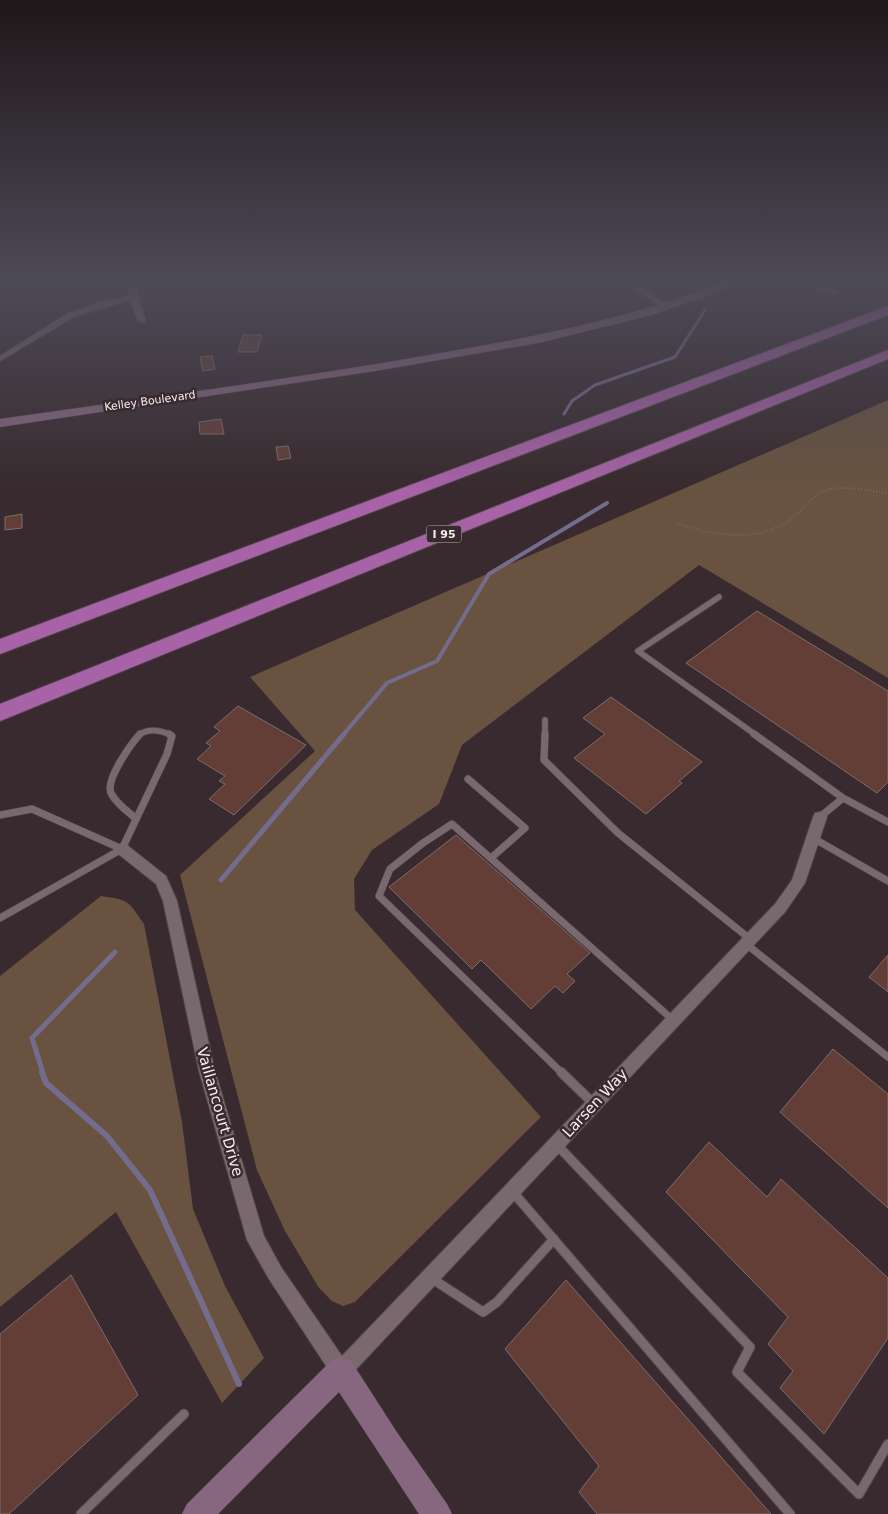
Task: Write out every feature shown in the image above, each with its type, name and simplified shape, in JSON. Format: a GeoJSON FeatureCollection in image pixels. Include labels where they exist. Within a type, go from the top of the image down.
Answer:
{"type":"FeatureCollection","features":[{"type":"Feature","properties":{"kind":"highway"},"geometry":{"type":"LineString","coordinates":[[0,647],[781,351]]}},
{"type":"Feature","properties":{"kind":"highway","name":"I 95"},"geometry":{"type":"LineString","coordinates":[[0,713],[888,354]]}},
{"type":"Feature","properties":{"kind":"main road","name":"Kelley Boulevard"},"geometry":{"type":"LineString","coordinates":[[0,423],[375,368],[480,351]]}},
{"type":"Feature","properties":{"kind":"main road"},"geometry":{"type":"LineString","coordinates":[[197,1514],[341,1371],[386,1441],[437,1514]]}},
{"type":"Feature","properties":{"kind":"street"},"geometry":{"type":"LineString","coordinates":[[0,359],[13,351]]}},
{"type":"Feature","properties":{"kind":"street","name":"Larsen Way"},"geometry":{"type":"LineString","coordinates":[[341,1371],[780,908],[798,883],[820,817]]}},
{"type":"Feature","properties":{"kind":"street","name":"Vaillancourt Drive"},"geometry":{"type":"LineString","coordinates":[[122,849],[161,880],[170,900],[207,1071],[256,1240],[275,1273],[341,1371]]}},
{"type":"Feature","properties":{"kind":"lane"},"geometry":{"type":"LineString","coordinates":[[719,597],[638,651],[843,798],[888,822]]}},
{"type":"Feature","properties":{"kind":"lane"},"geometry":{"type":"LineString","coordinates":[[545,720],[544,760],[618,833],[888,1057]]}},
{"type":"Feature","properties":{"kind":"lane"},"geometry":{"type":"LineString","coordinates":[[0,918],[122,849],[136,819],[172,741],[172,736],[168,732],[148,730],[141,732],[133,741],[109,785],[110,793],[136,819]]}},
{"type":"Feature","properties":{"kind":"lane"},"geometry":{"type":"LineString","coordinates":[[468,779],[525,828],[491,858]]}},
{"type":"Feature","properties":{"kind":"lane"},"geometry":{"type":"LineString","coordinates":[[820,817],[843,798]]}},
{"type":"Feature","properties":{"kind":"lane"},"geometry":{"type":"LineString","coordinates":[[0,815],[32,809],[122,849]]}},
{"type":"Feature","properties":{"kind":"lane"},"geometry":{"type":"LineString","coordinates":[[594,1104],[378,896],[390,869],[423,843],[452,824],[673,1020]]}},
{"type":"Feature","properties":{"kind":"lane"},"geometry":{"type":"LineString","coordinates":[[813,838],[888,881]]}},
{"type":"Feature","properties":{"kind":"lane"},"geometry":{"type":"LineString","coordinates":[[556,1144],[750,1347],[737,1372],[859,1494],[888,1444]]}},
{"type":"Feature","properties":{"kind":"lane"},"geometry":{"type":"LineString","coordinates":[[512,1191],[790,1514]]}},
{"type":"Feature","properties":{"kind":"lane"},"geometry":{"type":"LineString","coordinates":[[430,1277],[483,1312],[497,1302],[554,1239]]}},
{"type":"Feature","properties":{"kind":"lane"},"geometry":{"type":"LineString","coordinates":[[81,1514],[184,1414]]}},
{"type":"Feature","properties":{"kind":"path"},"geometry":{"type":"LineString","coordinates":[[676,523],[693,529],[728,536],[749,535],[780,526],[794,517],[817,494],[825,491],[852,488],[888,492]]}},
{"type":"Feature","properties":{"kind":"shaded area"},"geometry":{"type":"Polygon","coordinates":[[[888,400],[888,678],[699,565],[462,745],[439,804],[372,850],[354,879],[355,910],[541,1117],[355,1302],[343,1306],[332,1301],[319,1288],[285,1231],[257,1170],[180,875],[315,751],[250,677],[888,400]]]}},
{"type":"Feature","properties":{"kind":"shaded area"},"geometry":{"type":"Polygon","coordinates":[[[101,896],[118,899],[127,903],[135,910],[144,924],[182,1122],[193,1209],[225,1286],[264,1358],[222,1403],[116,1212],[0,1307],[0,976],[101,896]]]}},
{"type":"Feature","properties":{"kind":"building"},"geometry":{"type":"Polygon","coordinates":[[[238,351],[257,351],[257,352],[238,351]]]}},
{"type":"Feature","properties":{"kind":"building"},"geometry":{"type":"Polygon","coordinates":[[[212,356],[215,369],[203,371],[200,357],[212,356]]]}},
{"type":"Feature","properties":{"kind":"building"},"geometry":{"type":"Polygon","coordinates":[[[221,419],[224,434],[200,434],[199,422],[221,419]]]}},
{"type":"Feature","properties":{"kind":"building"},"geometry":{"type":"Polygon","coordinates":[[[288,446],[291,458],[278,460],[276,447],[288,446]]]}},
{"type":"Feature","properties":{"kind":"building"},"geometry":{"type":"Polygon","coordinates":[[[22,514],[22,528],[5,530],[5,517],[22,514]]]}},
{"type":"Feature","properties":{"kind":"building"},"geometry":{"type":"Polygon","coordinates":[[[757,611],[888,691],[888,782],[877,793],[686,663],[757,611]]]}},
{"type":"Feature","properties":{"kind":"building"},"geometry":{"type":"Polygon","coordinates":[[[611,697],[702,762],[679,781],[682,783],[646,814],[574,758],[605,734],[583,718],[611,697]]]}},
{"type":"Feature","properties":{"kind":"building"},"geometry":{"type":"Polygon","coordinates":[[[238,706],[306,745],[234,815],[209,799],[225,784],[219,781],[225,776],[197,759],[211,746],[206,743],[220,731],[214,727],[238,706]]]}},
{"type":"Feature","properties":{"kind":"building"},"geometry":{"type":"Polygon","coordinates":[[[456,835],[590,953],[567,974],[575,981],[563,993],[555,986],[531,1009],[481,960],[472,969],[389,887],[456,835]]]}},
{"type":"Feature","properties":{"kind":"building"},"geometry":{"type":"Polygon","coordinates":[[[888,955],[888,992],[869,977],[888,955]]]}},
{"type":"Feature","properties":{"kind":"building"},"geometry":{"type":"Polygon","coordinates":[[[833,1049],[888,1094],[888,1208],[780,1112],[833,1049]]]}},
{"type":"Feature","properties":{"kind":"building"},"geometry":{"type":"Polygon","coordinates":[[[709,1142],[767,1197],[781,1179],[888,1278],[888,1338],[824,1434],[780,1388],[793,1371],[768,1344],[788,1317],[666,1192],[709,1142]]]}},
{"type":"Feature","properties":{"kind":"building"},"geometry":{"type":"Polygon","coordinates":[[[71,1275],[138,1395],[9,1514],[0,1514],[0,1334],[71,1275]]]}},
{"type":"Feature","properties":{"kind":"building"},"geometry":{"type":"Polygon","coordinates":[[[566,1280],[771,1514],[597,1514],[579,1492],[599,1466],[505,1349],[566,1280]]]}},
{"type":"Feature","properties":{"kind":"waterway"},"geometry":{"type":"LineString","coordinates":[[564,414],[572,401],[595,385],[675,357],[679,351]]}},
{"type":"Feature","properties":{"kind":"waterway"},"geometry":{"type":"LineString","coordinates":[[343,735],[387,683],[437,661],[489,574],[607,503]]}},
{"type":"Feature","properties":{"kind":"waterway"},"geometry":{"type":"LineString","coordinates":[[221,880],[344,734]]}},
{"type":"Feature","properties":{"kind":"waterway"},"geometry":{"type":"LineString","coordinates":[[43,1073],[32,1038],[115,952]]}},
{"type":"Feature","properties":{"kind":"waterway"},"geometry":{"type":"LineString","coordinates":[[42,1072],[46,1083],[107,1136],[150,1190],[239,1384]]}}]}
